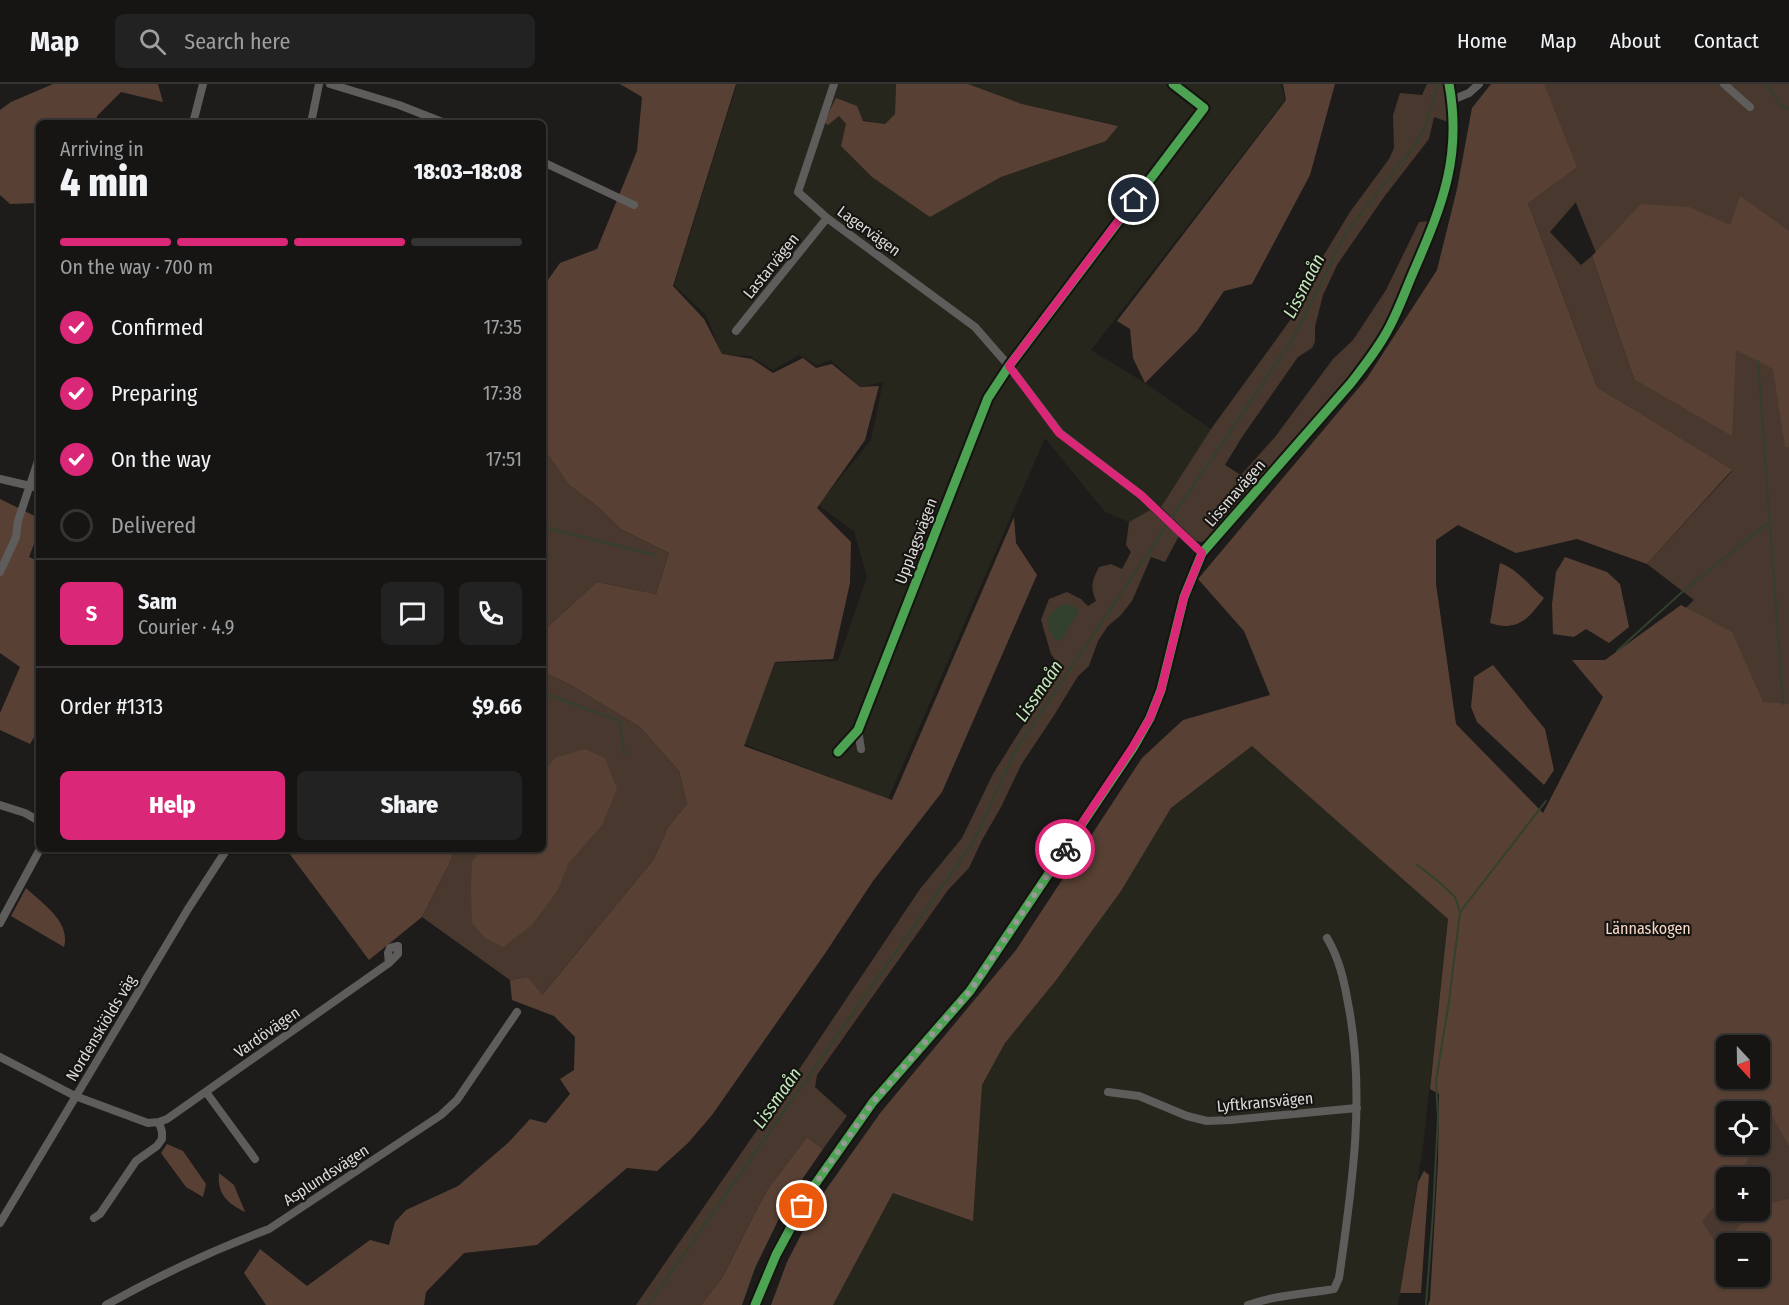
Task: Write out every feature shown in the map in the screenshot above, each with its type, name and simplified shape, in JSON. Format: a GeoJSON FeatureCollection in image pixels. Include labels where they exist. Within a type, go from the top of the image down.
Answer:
{"type":"FeatureCollection","features":[{"type":"Feature","properties":{"kind":"street"},"geometry":{"type":"LineString","coordinates":[[194,120],[203,84]]}},
{"type":"Feature","properties":{"kind":"street"},"geometry":{"type":"LineString","coordinates":[[312,120],[320,84]]}},
{"type":"Feature","properties":{"kind":"street"},"geometry":{"type":"LineString","coordinates":[[330,84],[399,105],[437,120]]}},
{"type":"Feature","properties":{"kind":"street","name":"Lagervägen"},"geometry":{"type":"LineString","coordinates":[[834,84],[798,192],[827,218],[975,327],[1009,366],[1059,433],[1141,495],[1202,553]]}},
{"type":"Feature","properties":{"kind":"street"},"geometry":{"type":"LineString","coordinates":[[1009,366],[1204,108],[1173,84]]}},
{"type":"Feature","properties":{"kind":"street","name":"Lissmavägen"},"geometry":{"type":"LineString","coordinates":[[755,1305],[776,1255],[811,1190],[873,1102],[970,991],[1150,718],[1161,690],[1184,597],[1202,553],[1351,383],[1372,356],[1390,326],[1435,221],[1448,183],[1454,146],[1449,84]]}},
{"type":"Feature","properties":{"kind":"street"},"geometry":{"type":"LineString","coordinates":[[1452,100],[1469,93],[1479,84]]}},
{"type":"Feature","properties":{"kind":"street"},"geometry":{"type":"LineString","coordinates":[[1724,84],[1750,107]]}},
{"type":"Feature","properties":{"kind":"street"},"geometry":{"type":"LineString","coordinates":[[546,163],[634,205]]}},
{"type":"Feature","properties":{"kind":"street","name":"Lastarvägen"},"geometry":{"type":"LineString","coordinates":[[736,331],[827,218]]}},
{"type":"Feature","properties":{"kind":"street","name":"Upplagsvägen"},"geometry":{"type":"LineString","coordinates":[[858,730],[988,398],[1009,366]]}},
{"type":"Feature","properties":{"kind":"street"},"geometry":{"type":"LineString","coordinates":[[0,572],[16,537],[18,522],[36,467]]}},
{"type":"Feature","properties":{"kind":"street"},"geometry":{"type":"LineString","coordinates":[[0,479],[36,487]]}},
{"type":"Feature","properties":{"kind":"street"},"geometry":{"type":"LineString","coordinates":[[858,730],[861,749]]}},
{"type":"Feature","properties":{"kind":"street"},"geometry":{"type":"LineString","coordinates":[[837,752],[858,730]]}},
{"type":"Feature","properties":{"kind":"street"},"geometry":{"type":"LineString","coordinates":[[0,805],[36,819]]}},
{"type":"Feature","properties":{"kind":"street"},"geometry":{"type":"LineString","coordinates":[[0,923],[38,852]]}},
{"type":"Feature","properties":{"kind":"street","name":"Nordenskiölds väg"},"geometry":{"type":"LineString","coordinates":[[0,1223],[202,886],[225,852]]}},
{"type":"Feature","properties":{"kind":"street"},"geometry":{"type":"LineString","coordinates":[[1248,1305],[1284,1295],[1334,1289],[1339,1278],[1353,1171],[1357,1108],[1353,1025],[1335,952],[1327,938]]}},
{"type":"Feature","properties":{"kind":"street","name":"Vardövägen"},"geometry":{"type":"LineString","coordinates":[[159,1122],[167,1119],[389,963]]}},
{"type":"Feature","properties":{"kind":"street","name":"Asplundsvägen"},"geometry":{"type":"LineString","coordinates":[[106,1305],[147,1282],[269,1229],[441,1115],[457,1100],[517,1012]]}},
{"type":"Feature","properties":{"kind":"street"},"geometry":{"type":"LineString","coordinates":[[0,1057],[75,1096],[148,1123],[159,1122],[162,1139],[157,1146],[136,1161],[100,1214],[94,1218]]}},
{"type":"Feature","properties":{"kind":"street"},"geometry":{"type":"LineString","coordinates":[[206,1092],[255,1159]]}},
{"type":"Feature","properties":{"kind":"street","name":"Lyftkransvägen"},"geometry":{"type":"LineString","coordinates":[[1108,1092],[1139,1096],[1187,1116],[1207,1120],[1231,1120],[1357,1108]]}},
{"type":"Feature","properties":{"kind":"shaded area"},"geometry":{"type":"Polygon","coordinates":[[[737,84],[896,84],[895,114],[885,124],[839,116],[930,217],[1001,177],[1106,141],[1117,125],[1022,104],[968,84],[1281,84],[1285,100],[1091,350],[1145,383],[1211,429],[1161,507],[1150,510],[1129,522],[1105,512],[1045,438],[888,799],[744,744],[775,663],[838,661],[867,577],[854,531],[818,505],[871,440],[883,382],[860,387],[831,360],[817,365],[799,355],[773,370],[750,356],[722,355],[706,315],[674,285],[737,84]]]}},
{"type":"Feature","properties":{"kind":"shaded area"},"geometry":{"type":"Polygon","coordinates":[[[1063,605],[1072,605],[1078,613],[1060,641],[1054,639],[1048,619],[1063,605]]]}},
{"type":"Feature","properties":{"kind":"shaded area"},"geometry":{"type":"Polygon","coordinates":[[[1252,746],[1448,919],[1423,1147],[1398,1305],[833,1305],[893,1193],[973,1220],[982,1085],[1005,1043],[1057,979],[1121,891],[1171,808],[1252,746]]]}},
{"type":"Feature","properties":{"kind":"green space"},"geometry":{"type":"Polygon","coordinates":[[[53,84],[158,84],[163,102],[121,92],[97,116],[96,120],[36,120],[36,203],[10,204],[0,195],[0,110],[11,102],[53,84]]]}},
{"type":"Feature","properties":{"kind":"green space"},"geometry":{"type":"Polygon","coordinates":[[[620,84],[736,84],[673,286],[704,319],[722,354],[752,359],[773,373],[803,358],[816,368],[832,364],[860,387],[879,386],[865,440],[817,508],[851,542],[850,583],[833,659],[775,662],[744,746],[892,800],[1014,517],[1016,543],[1037,575],[942,792],[873,881],[712,1115],[688,1143],[657,1171],[627,1168],[537,1245],[464,1253],[426,1292],[424,1305],[266,1305],[244,1273],[260,1249],[307,1286],[370,1240],[389,1245],[395,1222],[406,1210],[458,1186],[509,1142],[530,1119],[546,1123],[570,1094],[560,1079],[574,1070],[575,1037],[554,1016],[512,1000],[510,980],[528,977],[542,995],[654,859],[668,827],[687,804],[679,771],[640,727],[569,684],[546,673],[546,628],[597,582],[656,594],[669,553],[622,530],[598,507],[569,485],[546,453],[546,283],[560,263],[597,249],[637,151],[642,97],[620,84]]]}},
{"type":"Feature","properties":{"kind":"green space"},"geometry":{"type":"Polygon","coordinates":[[[896,84],[968,84],[1022,104],[1118,126],[1106,141],[1001,177],[930,217],[872,177],[841,146],[846,124],[839,116],[828,125],[824,122],[836,98],[857,106],[863,121],[885,124],[895,114],[896,84]]]}},
{"type":"Feature","properties":{"kind":"green space"},"geometry":{"type":"Polygon","coordinates":[[[1283,84],[1335,84],[1310,175],[1252,284],[1224,291],[1197,331],[1145,383],[1133,358],[1130,329],[1117,321],[1286,100],[1283,84]]]}},
{"type":"Feature","properties":{"kind":"green space"},"geometry":{"type":"Polygon","coordinates":[[[1427,84],[1444,84],[1448,122],[1434,117],[1429,139],[1384,197],[1337,265],[1323,295],[1312,348],[1298,357],[1225,465],[1241,475],[1275,437],[1333,359],[1353,340],[1386,290],[1419,222],[1432,221],[1383,328],[1353,371],[1209,538],[1202,542],[1196,541],[1161,507],[1211,429],[1291,319],[1319,263],[1350,212],[1389,159],[1394,148],[1393,115],[1400,93],[1422,95],[1427,84]]]}},
{"type":"Feature","properties":{"kind":"green space"},"geometry":{"type":"Polygon","coordinates":[[[1491,84],[1544,84],[1577,167],[1528,203],[1597,387],[1732,470],[1647,564],[1577,539],[1516,553],[1458,525],[1436,540],[1436,584],[1456,724],[1543,813],[1603,697],[1572,660],[1605,660],[1681,605],[1732,632],[1763,702],[1789,704],[1789,1146],[1771,1114],[1770,1116],[1770,1101],[1716,1101],[1716,1155],[1750,1155],[1744,1167],[1716,1167],[1716,1205],[1702,1221],[1716,1244],[1716,1287],[1770,1287],[1770,1233],[1732,1233],[1745,1221],[1770,1221],[1770,1203],[1789,1199],[1789,1305],[1428,1305],[1438,1162],[1439,1094],[1430,1089],[1448,919],[1252,746],[1171,808],[1121,891],[1057,979],[1005,1043],[982,1085],[973,1221],[893,1193],[833,1305],[771,1305],[787,1262],[820,1198],[881,1112],[1016,950],[1142,758],[1183,720],[1270,695],[1244,631],[1198,579],[1367,378],[1437,270],[1457,189],[1472,108],[1491,84]]]}},
{"type":"Feature","properties":{"kind":"green space","name":"Lännaskogen"},"geometry":{"type":"Polygon","coordinates":[[[1528,84],[1789,84],[1789,1305],[1445,1305],[1536,840],[1636,656],[1694,600],[1647,564],[1732,471],[1597,387],[1528,203],[1528,84]],[[1576,202],[1550,232],[1581,265],[1592,256],[1634,379],[1647,379],[1576,202]]]}},
{"type":"Feature","properties":{"kind":"green space"},"geometry":{"type":"Polygon","coordinates":[[[1740,196],[1789,231],[1789,447],[1785,447],[1773,369],[1736,350],[1732,436],[1634,379],[1592,256],[1641,204],[1689,207],[1730,225],[1740,196]]]}},
{"type":"Feature","properties":{"kind":"green space"},"geometry":{"type":"Polygon","coordinates":[[[546,453],[569,485],[598,507],[622,530],[669,553],[656,594],[597,582],[546,628],[546,453]]]}},
{"type":"Feature","properties":{"kind":"green space"},"geometry":{"type":"Polygon","coordinates":[[[0,499],[36,517],[36,539],[29,557],[36,560],[36,734],[30,744],[0,730],[0,713],[20,667],[0,653],[0,499]]]}},
{"type":"Feature","properties":{"kind":"green space"},"geometry":{"type":"Polygon","coordinates":[[[1150,510],[1179,536],[1165,562],[1151,557],[1132,601],[1108,626],[1098,641],[1089,666],[1078,676],[1021,765],[969,868],[948,890],[817,1075],[815,1087],[847,1116],[823,1149],[807,1137],[767,1190],[722,1278],[701,1305],[636,1305],[800,1068],[920,889],[962,838],[993,774],[1060,667],[1051,654],[1041,620],[1049,599],[1067,592],[1081,599],[1088,606],[1096,601],[1093,584],[1099,567],[1111,564],[1122,569],[1131,552],[1126,545],[1129,522],[1150,510]]]}},
{"type":"Feature","properties":{"kind":"green space"},"geometry":{"type":"Polygon","coordinates":[[[1565,557],[1607,572],[1620,584],[1629,627],[1609,643],[1586,629],[1574,637],[1553,634],[1552,604],[1556,572],[1565,557]]]}},
{"type":"Feature","properties":{"kind":"green space"},"geometry":{"type":"Polygon","coordinates":[[[1500,563],[1518,574],[1544,598],[1527,618],[1515,625],[1490,623],[1500,563]]]}},
{"type":"Feature","properties":{"kind":"green space"},"geometry":{"type":"Polygon","coordinates":[[[1493,665],[1545,729],[1554,770],[1544,785],[1477,722],[1471,707],[1474,677],[1493,665]]]}},
{"type":"Feature","properties":{"kind":"green space"},"geometry":{"type":"Polygon","coordinates":[[[546,673],[569,684],[640,727],[679,771],[687,804],[668,827],[654,859],[541,996],[528,977],[510,980],[422,917],[453,852],[546,852],[546,673]]]}},
{"type":"Feature","properties":{"kind":"green space"},"geometry":{"type":"Polygon","coordinates":[[[585,749],[605,758],[617,789],[602,825],[568,864],[558,890],[532,925],[503,947],[485,938],[472,923],[472,862],[479,852],[546,852],[546,769],[555,758],[585,749]]]}},
{"type":"Feature","properties":{"kind":"green space"},"geometry":{"type":"Polygon","coordinates":[[[288,852],[453,852],[422,917],[369,960],[288,852]]]}},
{"type":"Feature","properties":{"kind":"green space"},"geometry":{"type":"Polygon","coordinates":[[[26,888],[60,922],[65,938],[64,947],[11,916],[26,888]]]}},
{"type":"Feature","properties":{"kind":"green space"},"geometry":{"type":"Polygon","coordinates":[[[807,1137],[823,1149],[788,1200],[755,1268],[742,1305],[701,1305],[722,1278],[767,1190],[807,1137]]]}},
{"type":"Feature","properties":{"kind":"green space"},"geometry":{"type":"Polygon","coordinates":[[[167,1144],[183,1151],[206,1184],[203,1197],[186,1187],[161,1153],[167,1144]]]}},
{"type":"Feature","properties":{"kind":"green space"},"geometry":{"type":"Polygon","coordinates":[[[1424,1171],[1429,1175],[1421,1293],[1400,1293],[1418,1182],[1424,1171]]]}},
{"type":"Feature","properties":{"kind":"green space"},"geometry":{"type":"Polygon","coordinates":[[[219,1173],[234,1185],[245,1212],[225,1197],[220,1187],[219,1173]]]}},
{"type":"Feature","properties":{"kind":"waterway","name":"Lissmaån"},"geometry":{"type":"LineString","coordinates":[[1171,519],[1292,340],[1346,233],[1414,146],[1425,127],[1438,84]]}},
{"type":"Feature","properties":{"kind":"waterway"},"geometry":{"type":"LineString","coordinates":[[1766,84],[1781,105],[1789,109]]}},
{"type":"Feature","properties":{"kind":"waterway"},"geometry":{"type":"LineString","coordinates":[[1758,361],[1783,704]]}},
{"type":"Feature","properties":{"kind":"waterway"},"geometry":{"type":"LineString","coordinates":[[1617,651],[1681,593],[1769,522]]}},
{"type":"Feature","properties":{"kind":"waterway","name":"Lissmaån"},"geometry":{"type":"LineString","coordinates":[[648,1305],[974,841],[1016,749],[1168,524]]}},
{"type":"Feature","properties":{"kind":"waterway"},"geometry":{"type":"LineString","coordinates":[[546,528],[655,555]]}},
{"type":"Feature","properties":{"kind":"waterway"},"geometry":{"type":"LineString","coordinates":[[546,694],[620,721],[624,754]]}},
{"type":"Feature","properties":{"kind":"waterway"},"geometry":{"type":"LineString","coordinates":[[1416,864],[1455,897],[1460,912],[1546,801]]}},
{"type":"Feature","properties":{"kind":"waterway"},"geometry":{"type":"LineString","coordinates":[[1426,1305],[1438,1117],[1436,1081],[1460,912]]}},
{"type":"Feature","properties":{"kind":"cycle path"},"geometry":{"type":"LineString","coordinates":[[838,752],[858,730],[988,398],[1009,366],[1204,108],[1173,84]]}},
{"type":"Feature","properties":{"kind":"cycle path"},"geometry":{"type":"LineString","coordinates":[[755,1305],[776,1255],[811,1190],[873,1102],[970,991],[1133,748],[1150,718],[1161,690],[1184,597],[1202,553],[1351,383],[1386,333],[1426,243],[1448,178],[1453,134],[1449,84]]}},
{"type":"Feature","properties":{"kind":"way so far"},"geometry":{"type":"LineString","coordinates":[[802,1206],[873,1102],[970,991],[1065,849]]}},
{"type":"Feature","properties":{"kind":"route"},"geometry":{"type":"LineString","coordinates":[[1065,849],[1150,718],[1161,690],[1184,597],[1202,553],[1141,495],[1059,433],[1009,366],[1134,200]]}}]}
